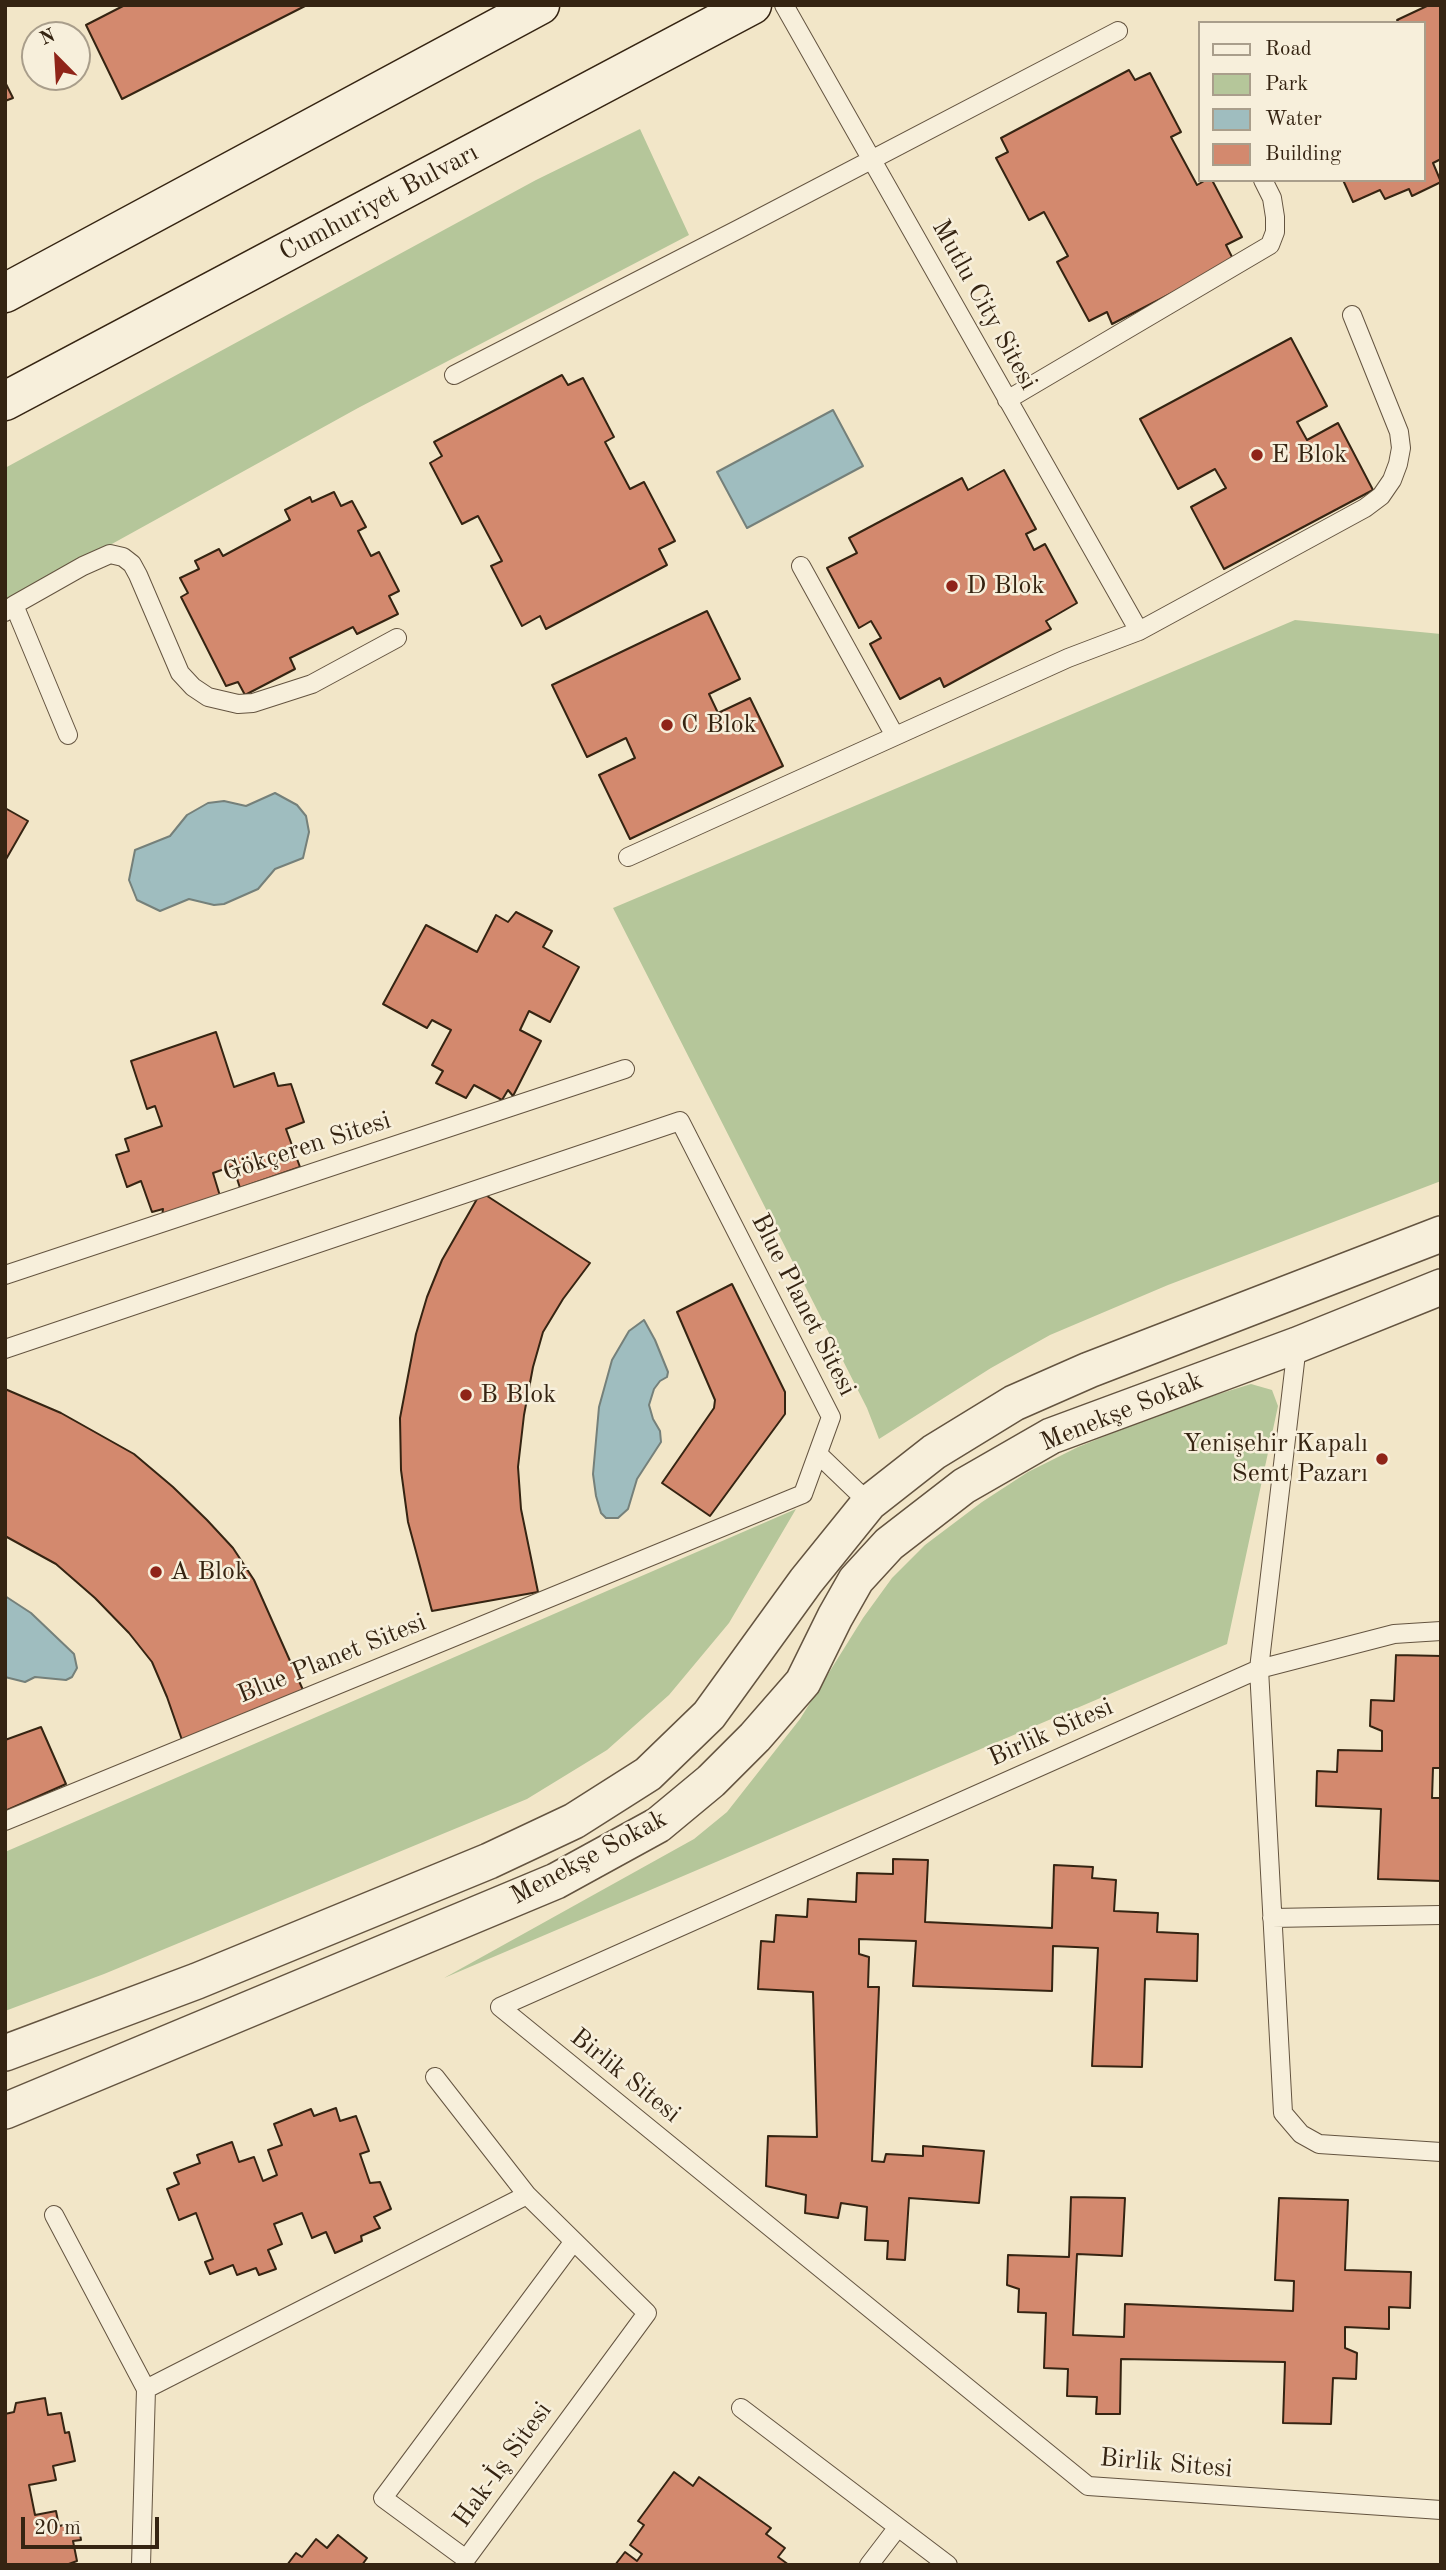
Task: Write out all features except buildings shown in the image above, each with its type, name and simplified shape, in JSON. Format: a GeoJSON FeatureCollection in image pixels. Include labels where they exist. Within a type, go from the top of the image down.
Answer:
{"type":"FeatureCollection","features":[{"type":"Feature","properties":{"kind":"street","name":"Cumhuriyet Bulvarı"},"geometry":{"type":"LineString","coordinates":[[5,401],[752,5]]}},
{"type":"Feature","properties":{"kind":"street"},"geometry":{"type":"LineString","coordinates":[[5,293],[535,6]]}},
{"type":"Feature","properties":{"kind":"street","name":"Menekşe Sokak"},"geometry":{"type":"LineString","coordinates":[[5,2053],[197,1980],[489,1861],[584,1815],[648,1774],[709,1715],[830,1550],[869,1503],[934,1452],[1014,1403],[1089,1370],[1441,1234]]}},
{"type":"Feature","properties":{"kind":"street","name":"Menekşe Sokak"},"geometry":{"type":"LineString","coordinates":[[5,2111],[556,1881],[658,1825],[712,1781],[803,1682],[856,1580],[888,1544],[964,1486],[1051,1436],[1441,1287]]}},
{"type":"Feature","properties":{"kind":"street"},"geometry":{"type":"LineString","coordinates":[[1294,1291],[1305,1341]]}},
{"type":"Feature","properties":{"kind":"lane","name":"Mutlu City Sitesi"},"geometry":{"type":"LineString","coordinates":[[784,5],[1139,631]]}},
{"type":"Feature","properties":{"kind":"lane"},"geometry":{"type":"LineString","coordinates":[[454,375],[1118,31]]}},
{"type":"Feature","properties":{"kind":"lane"},"geometry":{"type":"LineString","coordinates":[[1007,400],[1270,246],[1275,232],[1275,217],[1272,198],[1264,182]]}},
{"type":"Feature","properties":{"kind":"lane"},"geometry":{"type":"LineString","coordinates":[[628,857],[1068,658],[1139,631],[1365,508],[1381,496],[1392,480],[1401,448],[1399,432],[1352,315]]}},
{"type":"Feature","properties":{"kind":"lane"},"geometry":{"type":"LineString","coordinates":[[68,735],[10,609],[83,566],[110,554],[124,557],[132,564],[180,673],[193,687],[208,697],[223,702],[253,703],[312,684],[397,638]]}},
{"type":"Feature","properties":{"kind":"lane"},"geometry":{"type":"LineString","coordinates":[[802,566],[895,736]]}},
{"type":"Feature","properties":{"kind":"lane","name":"Gökçeren Sitesi"},"geometry":{"type":"LineString","coordinates":[[5,1275],[625,1069]]}},
{"type":"Feature","properties":{"kind":"lane","name":"Blue Planet Sitesi"},"geometry":{"type":"LineString","coordinates":[[5,1349],[680,1121],[831,1417],[803,1494],[5,1821]]}},
{"type":"Feature","properties":{"kind":"lane"},"geometry":{"type":"LineString","coordinates":[[1305,1341],[1259,1669],[1283,2113],[1301,2134],[1319,2144],[1441,2152]]}},
{"type":"Feature","properties":{"kind":"lane"},"geometry":{"type":"LineString","coordinates":[[818,1454],[869,1503]]}},
{"type":"Feature","properties":{"kind":"lane","name":"Birlik Sitesi"},"geometry":{"type":"LineString","coordinates":[[1441,1631],[1394,1633],[1259,1669],[500,2007],[1088,2486],[1441,2510]]}},
{"type":"Feature","properties":{"kind":"lane"},"geometry":{"type":"LineString","coordinates":[[1272,1919],[1441,1915]]}},
{"type":"Feature","properties":{"kind":"lane","name":"Hak-İş Sitesi"},"geometry":{"type":"LineString","coordinates":[[435,2077],[527,2195],[574,2241],[647,2313],[466,2559],[383,2498],[574,2241]]}},
{"type":"Feature","properties":{"kind":"lane"},"geometry":{"type":"LineString","coordinates":[[146,2389],[527,2195]]}},
{"type":"Feature","properties":{"kind":"lane"},"geometry":{"type":"LineString","coordinates":[[54,2216],[146,2389],[141,2565]]}},
{"type":"Feature","properties":{"kind":"lane"},"geometry":{"type":"LineString","coordinates":[[741,2408],[948,2565]]}},
{"type":"Feature","properties":{"kind":"lane"},"geometry":{"type":"LineString","coordinates":[[869,2565],[898,2527]]}},
{"type":"Feature","properties":{"kind":"green space"},"geometry":{"type":"Polygon","coordinates":[[[640,129],[689,235],[358,408],[5,603],[5,468],[536,180],[640,129]]]}},
{"type":"Feature","properties":{"kind":"green space"},"geometry":{"type":"Polygon","coordinates":[[[1295,620],[1441,634],[1441,1181],[1168,1285],[1050,1335],[991,1368],[879,1439],[867,1408],[613,908],[1295,620]]]}},
{"type":"Feature","properties":{"kind":"green space"},"geometry":{"type":"Polygon","coordinates":[[[1251,1384],[1272,1390],[1278,1406],[1227,1644],[444,1978],[694,1839],[727,1812],[800,1719],[863,1618],[892,1578],[925,1545],[982,1502],[1028,1472],[1078,1447],[1180,1406],[1251,1384]]]}},
{"type":"Feature","properties":{"kind":"green space"},"geometry":{"type":"Polygon","coordinates":[[[796,1509],[729,1623],[669,1695],[607,1750],[527,1799],[104,1974],[5,2011],[5,1852],[796,1509]]]}},
{"type":"Feature","properties":{"kind":"water"},"geometry":{"type":"Polygon","coordinates":[[[833,410],[863,466],[747,528],[717,472],[833,410]]]}},
{"type":"Feature","properties":{"kind":"water"},"geometry":{"type":"Polygon","coordinates":[[[275,793],[297,805],[306,816],[309,832],[303,858],[275,869],[258,889],[224,904],[214,905],[189,899],[160,911],[137,900],[129,880],[135,850],[170,836],[187,815],[208,803],[224,801],[246,806],[275,793]]]}},
{"type":"Feature","properties":{"kind":"water"},"geometry":{"type":"Polygon","coordinates":[[[644,1320],[668,1372],[667,1377],[654,1389],[649,1405],[660,1431],[661,1442],[637,1479],[628,1509],[618,1518],[606,1518],[601,1513],[593,1474],[599,1407],[612,1360],[629,1331],[644,1320]]]}},
{"type":"Feature","properties":{"kind":"water"},"geometry":{"type":"Polygon","coordinates":[[[5,1596],[31,1613],[74,1654],[77,1668],[72,1677],[66,1680],[35,1677],[25,1682],[5,1677],[5,1596]]]}},
{"type":"Feature","properties":{"kind":"place","name":"E Blok"},"geometry":{"type":"Point","coordinates":[1257,455]}},
{"type":"Feature","properties":{"kind":"place","name":"D Blok"},"geometry":{"type":"Point","coordinates":[952,586]}},
{"type":"Feature","properties":{"kind":"place","name":"C Blok"},"geometry":{"type":"Point","coordinates":[667,725]}},
{"type":"Feature","properties":{"kind":"place","name":"B Blok"},"geometry":{"type":"Point","coordinates":[466,1395]}},
{"type":"Feature","properties":{"kind":"place","name":"Yenişehir Kapalı Semt Pazarı"},"geometry":{"type":"Point","coordinates":[1382,1459]}},
{"type":"Feature","properties":{"kind":"place","name":"A Blok"},"geometry":{"type":"Point","coordinates":[156,1572]}}]}
